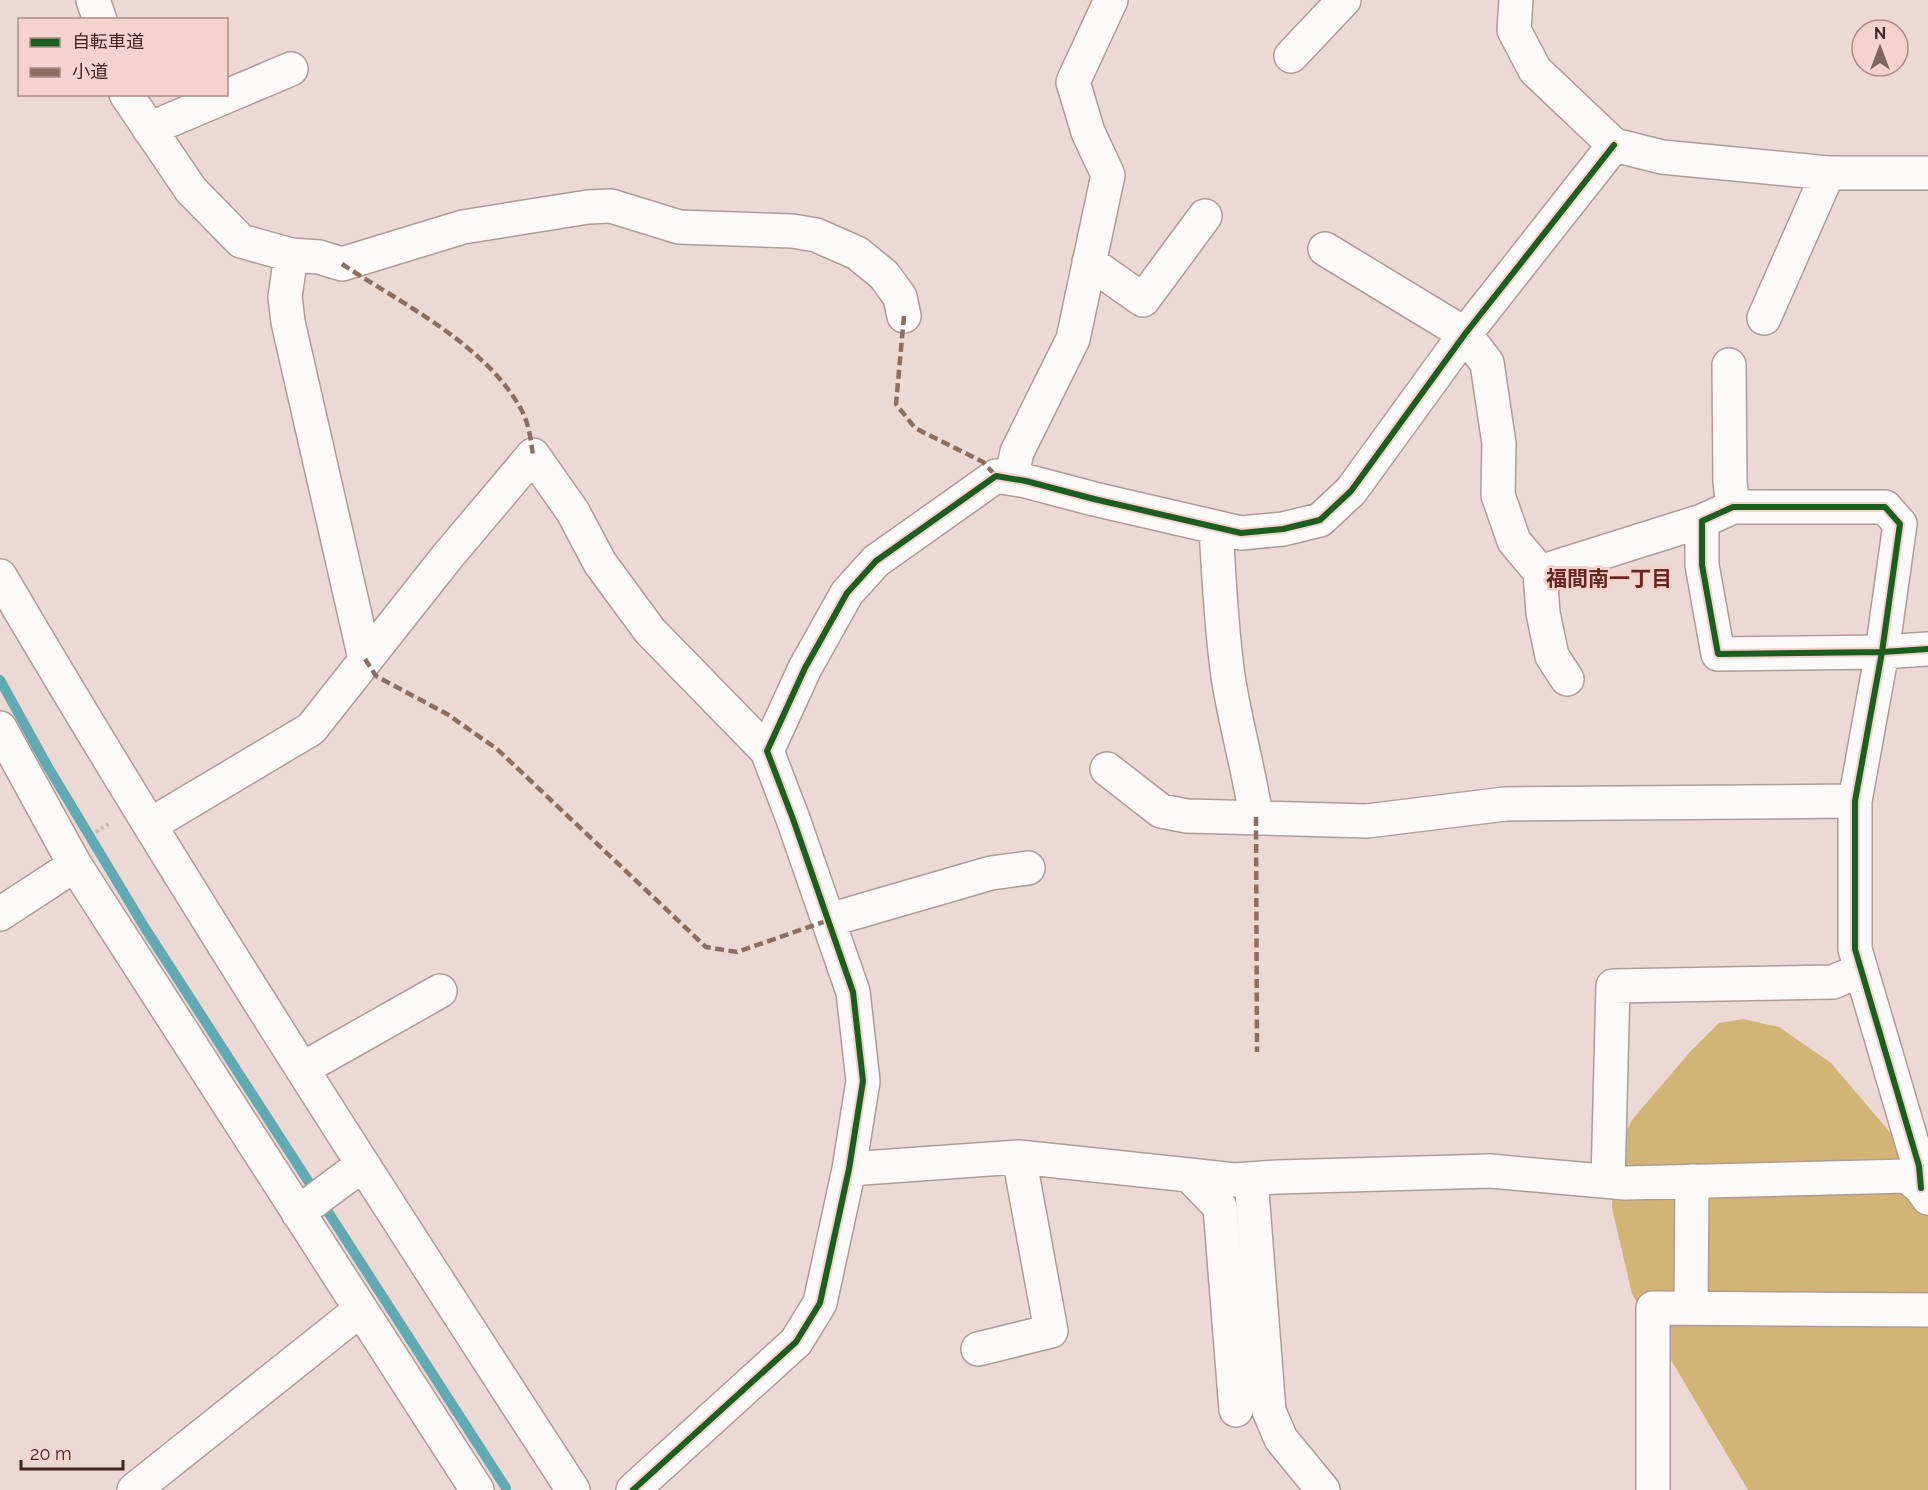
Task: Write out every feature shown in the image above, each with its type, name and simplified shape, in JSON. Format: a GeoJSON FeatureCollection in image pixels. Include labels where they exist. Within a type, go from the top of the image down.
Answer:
{"type":"FeatureCollection","features":[{"type":"Feature","properties":{"kind":"street"},"geometry":{"type":"LineString","coordinates":[[93,0],[99,18]]}},
{"type":"Feature","properties":{"kind":"street"},"geometry":{"type":"LineString","coordinates":[[1011,478],[1017,452],[1073,339],[1108,175],[1088,132],[1073,82],[1111,0]]}},
{"type":"Feature","properties":{"kind":"street"},"geometry":{"type":"LineString","coordinates":[[1291,56],[1344,0]]}},
{"type":"Feature","properties":{"kind":"street"},"geometry":{"type":"LineString","coordinates":[[1516,0],[1514,30],[1535,70],[1614,145],[1662,157],[1828,173],[1928,173]]}},
{"type":"Feature","properties":{"kind":"street"},"geometry":{"type":"LineString","coordinates":[[228,96],[291,69]]}},
{"type":"Feature","properties":{"kind":"street"},"geometry":{"type":"LineString","coordinates":[[127,96],[191,190],[241,241],[291,255],[319,257],[342,264],[463,227],[588,207],[611,206],[680,227],[792,231],[816,235],[857,254],[884,275],[900,297],[904,315]]}},
{"type":"Feature","properties":{"kind":"street"},"geometry":{"type":"LineString","coordinates":[[149,129],[227,96]]}},
{"type":"Feature","properties":{"kind":"street"},"geometry":{"type":"LineString","coordinates":[[767,751],[806,668],[847,593],[876,561],[996,476],[1241,533],[1283,530],[1320,520],[1351,491],[1465,334],[1614,145]]}},
{"type":"Feature","properties":{"kind":"street"},"geometry":{"type":"LineString","coordinates":[[1764,318],[1828,173]]}},
{"type":"Feature","properties":{"kind":"street"},"geometry":{"type":"LineString","coordinates":[[1089,262],[1143,300],[1205,216]]}},
{"type":"Feature","properties":{"kind":"street"},"geometry":{"type":"LineString","coordinates":[[1325,249],[1465,334],[1487,363],[1499,444],[1498,495],[1514,541],[1540,572],[1543,613],[1552,656],[1567,679]]}},
{"type":"Feature","properties":{"kind":"street"},"geometry":{"type":"LineString","coordinates":[[291,255],[285,297],[288,322],[365,659]]}},
{"type":"Feature","properties":{"kind":"street"},"geometry":{"type":"LineString","coordinates":[[1728,365],[1730,482],[1733,507]]}},
{"type":"Feature","properties":{"kind":"street"},"geometry":{"type":"LineString","coordinates":[[150,825],[311,729],[447,557],[533,456],[573,512],[600,563],[650,631],[767,751],[854,992],[863,1081],[849,1169],[820,1303],[796,1342],[633,1490]]}},
{"type":"Feature","properties":{"kind":"street"},"geometry":{"type":"LineString","coordinates":[[1540,572],[1702,521],[1733,507],[1885,507],[1900,524],[1882,652],[1855,801],[1855,949],[1916,1154],[1924,1193]]}},
{"type":"Feature","properties":{"kind":"street"},"geometry":{"type":"LineString","coordinates":[[1702,521],[1702,565],[1718,654],[1882,652],[1928,649]]}},
{"type":"Feature","properties":{"kind":"street"},"geometry":{"type":"LineString","coordinates":[[1216,528],[1221,616],[1228,678],[1251,783],[1256,817]]}},
{"type":"Feature","properties":{"kind":"street"},"geometry":{"type":"LineString","coordinates":[[0,576],[150,825],[302,1069],[350,1174],[573,1490]]}},
{"type":"Feature","properties":{"kind":"street"},"geometry":{"type":"LineString","coordinates":[[0,728],[75,865],[477,1490]]}},
{"type":"Feature","properties":{"kind":"street"},"geometry":{"type":"LineString","coordinates":[[1107,769],[1161,811],[1187,816],[1367,821],[1505,804],[1855,801]]}},
{"type":"Feature","properties":{"kind":"street"},"geometry":{"type":"LineString","coordinates":[[0,914],[75,865]]}},
{"type":"Feature","properties":{"kind":"street"},"geometry":{"type":"LineString","coordinates":[[829,920],[991,873],[1028,868]]}},
{"type":"Feature","properties":{"kind":"street"},"geometry":{"type":"LineString","coordinates":[[1608,1181],[1613,986],[1833,982],[1861,970]]}},
{"type":"Feature","properties":{"kind":"street"},"geometry":{"type":"LineString","coordinates":[[302,1069],[440,991]]}},
{"type":"Feature","properties":{"kind":"street"},"geometry":{"type":"LineString","coordinates":[[849,1169],[1019,1157],[1234,1180],[1490,1171],[1625,1183],[1907,1176],[1924,1193]]}},
{"type":"Feature","properties":{"kind":"street"},"geometry":{"type":"LineString","coordinates":[[978,1349],[1051,1331],[1019,1157]]}},
{"type":"Feature","properties":{"kind":"street"},"geometry":{"type":"LineString","coordinates":[[299,1212],[350,1174]]}},
{"type":"Feature","properties":{"kind":"street"},"geometry":{"type":"LineString","coordinates":[[1189,1175],[1220,1207],[1236,1410]]}},
{"type":"Feature","properties":{"kind":"street"},"geometry":{"type":"LineString","coordinates":[[1251,1179],[1269,1411],[1281,1439],[1323,1490]]}},
{"type":"Feature","properties":{"kind":"street"},"geometry":{"type":"LineString","coordinates":[[1691,1308],[1692,1181]]}},
{"type":"Feature","properties":{"kind":"street"},"geometry":{"type":"LineString","coordinates":[[1653,1490],[1653,1308],[1928,1310]]}},
{"type":"Feature","properties":{"kind":"street"},"geometry":{"type":"LineString","coordinates":[[134,1490],[360,1310]]}},
{"type":"Feature","properties":{"kind":"shaded area"},"geometry":{"type":"Polygon","coordinates":[[[1743,1019],[1779,1027],[1831,1063],[1928,1177],[1928,1490],[1748,1490],[1632,1294],[1612,1208],[1615,1153],[1632,1120],[1690,1052],[1719,1023],[1743,1019]]]}},
{"type":"Feature","properties":{"kind":"waterway"},"geometry":{"type":"LineString","coordinates":[[0,680],[48,767],[145,928],[506,1488]]}},
{"type":"Feature","properties":{"kind":"marked path"},"geometry":{"type":"LineString","coordinates":[[342,264],[441,328],[488,366],[507,387],[522,411],[528,427],[533,455]]}},
{"type":"Feature","properties":{"kind":"marked path"},"geometry":{"type":"LineString","coordinates":[[904,316],[896,404],[915,428],[983,462],[996,476]]}},
{"type":"Feature","properties":{"kind":"marked path"},"geometry":{"type":"LineString","coordinates":[[365,659],[376,676],[447,714],[497,749],[706,947],[737,952],[829,920]]}},
{"type":"Feature","properties":{"kind":"marked path"},"geometry":{"type":"LineString","coordinates":[[1256,817],[1257,1052]]}},
{"type":"Feature","properties":{"kind":"cycle path"},"geometry":{"type":"LineString","coordinates":[[633,1490],[796,1342],[820,1303],[849,1169],[863,1081],[853,992],[767,751],[805,668],[847,593],[876,561],[996,476],[1026,481],[1241,533],[1283,529],[1320,520],[1351,491],[1465,334],[1614,145]]}},
{"type":"Feature","properties":{"kind":"cycle path"},"geometry":{"type":"LineString","coordinates":[[1921,1188],[1919,1166],[1855,949],[1855,801],[1882,652],[1900,524],[1885,507],[1733,507],[1702,521],[1702,565],[1718,654],[1882,652],[1928,649]]}},
{"type":"Feature","properties":{"kind":"district","name":"福間南一丁目"},"geometry":{"type":"Point","coordinates":[1609,578]}}]}
